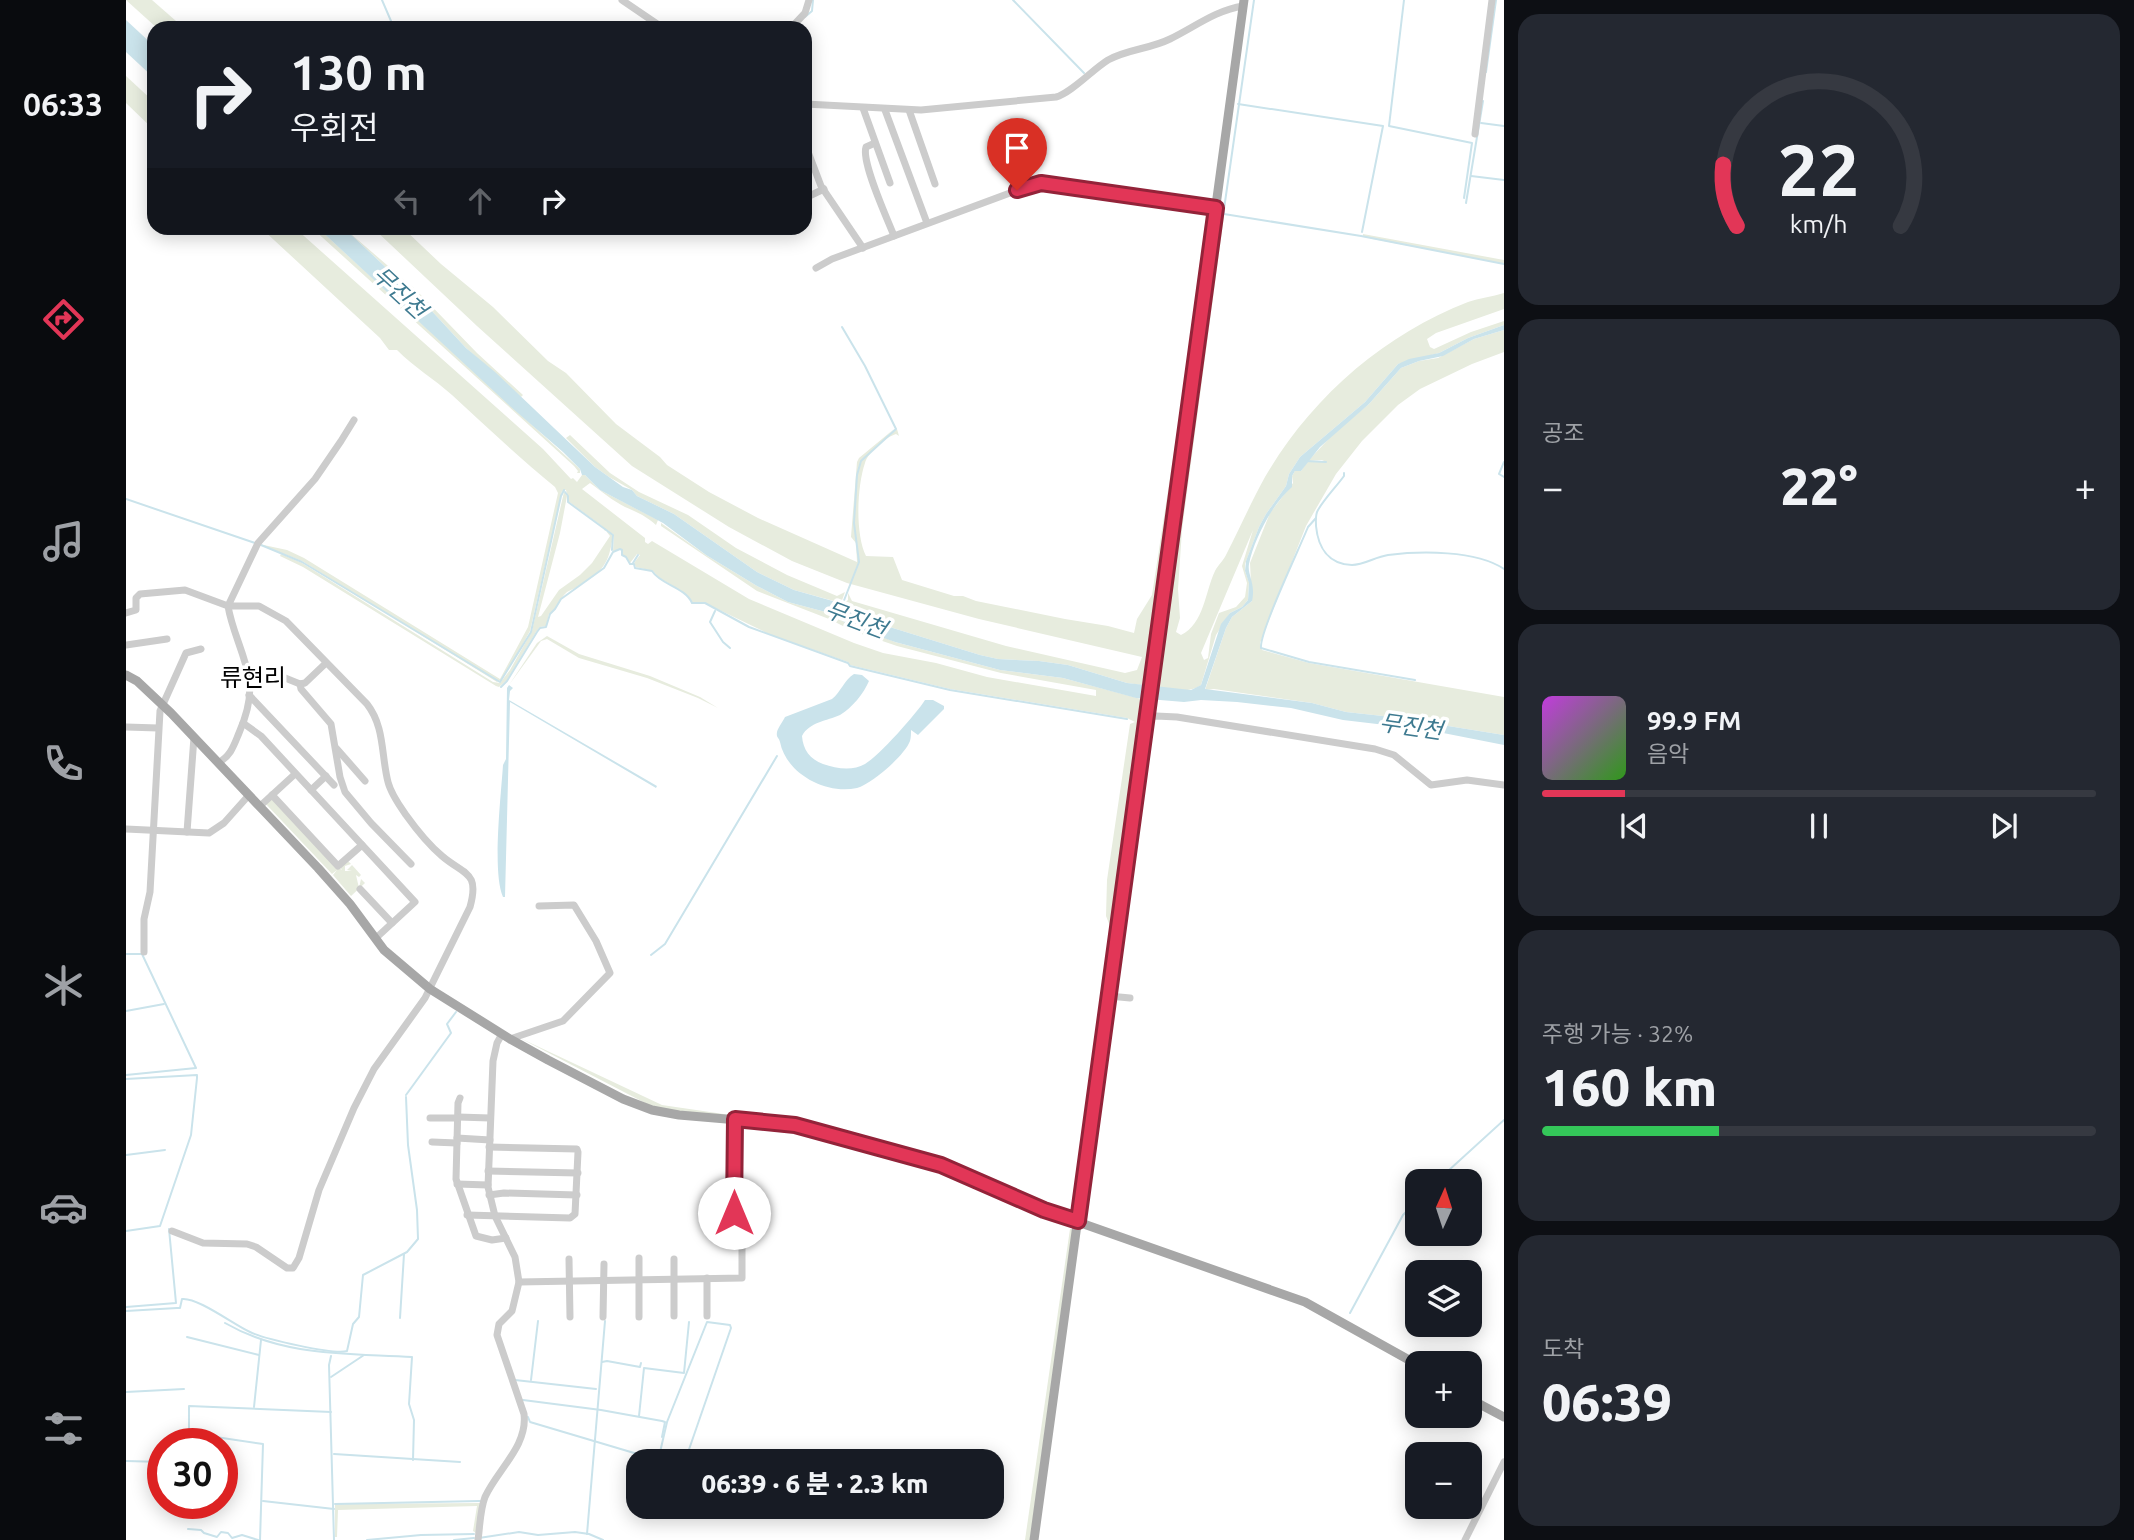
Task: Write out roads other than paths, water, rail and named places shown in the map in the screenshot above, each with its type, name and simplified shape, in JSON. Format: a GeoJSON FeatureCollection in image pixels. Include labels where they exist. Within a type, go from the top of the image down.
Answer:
{"type":"FeatureCollection","features":[{"type":"Feature","properties":{"kind":"main road"},"geometry":{"type":"LineString","coordinates":[[1034,1540],[1243,3]]}},
{"type":"Feature","properties":{"kind":"main road"},"geometry":{"type":"LineString","coordinates":[[126,675],[137,681],[194,737],[337,889],[384,950],[430,989],[506,1036],[644,1108],[672,1114],[795,1125],[941,1165],[1044,1210],[1305,1302],[1405,1358]]}},
{"type":"Feature","properties":{"kind":"main road"},"geometry":{"type":"LineString","coordinates":[[1482,1405],[1504,1417]]}},
{"type":"Feature","properties":{"kind":"street"},"geometry":{"type":"LineString","coordinates":[[622,0],[653,21]]}},
{"type":"Feature","properties":{"kind":"street"},"geometry":{"type":"LineString","coordinates":[[798,21],[805,13],[810,0]]}},
{"type":"Feature","properties":{"kind":"street"},"geometry":{"type":"LineString","coordinates":[[1475,134],[1492,0]]}},
{"type":"Feature","properties":{"kind":"street"},"geometry":{"type":"LineString","coordinates":[[812,104],[909,110],[959,108],[1061,96],[1115,56],[1169,40],[1198,23],[1243,3]]}},
{"type":"Feature","properties":{"kind":"street"},"geometry":{"type":"LineString","coordinates":[[863,108],[890,183]]}},
{"type":"Feature","properties":{"kind":"street"},"geometry":{"type":"LineString","coordinates":[[885,110],[928,223]]}},
{"type":"Feature","properties":{"kind":"street"},"geometry":{"type":"LineString","coordinates":[[909,110],[935,184]]}},
{"type":"Feature","properties":{"kind":"street"},"geometry":{"type":"LineString","coordinates":[[875,143],[866,147],[864,152],[894,236]]}},
{"type":"Feature","properties":{"kind":"street"},"geometry":{"type":"LineString","coordinates":[[812,161],[824,189],[863,248]]}},
{"type":"Feature","properties":{"kind":"street"},"geometry":{"type":"LineString","coordinates":[[816,268],[832,259],[1037,183],[1216,208]]}},
{"type":"Feature","properties":{"kind":"street"},"geometry":{"type":"LineString","coordinates":[[812,195],[824,189]]}},
{"type":"Feature","properties":{"kind":"street"},"geometry":{"type":"LineString","coordinates":[[218,763],[227,759],[243,723],[249,695],[249,678],[228,606],[257,544],[315,479],[354,420]]}},
{"type":"Feature","properties":{"kind":"street"},"geometry":{"type":"LineString","coordinates":[[126,613],[136,610],[136,598],[140,594],[177,589],[228,606],[249,605],[273,613],[286,621],[375,714],[380,726],[389,785],[402,810],[443,857],[459,866],[474,885],[470,907],[430,989],[368,1078],[318,1190],[299,1258],[293,1268],[287,1268],[247,1244],[203,1243],[172,1231]]}},
{"type":"Feature","properties":{"kind":"street"},"geometry":{"type":"LineString","coordinates":[[126,645],[167,639]]}},
{"type":"Feature","properties":{"kind":"street"},"geometry":{"type":"LineString","coordinates":[[144,952],[144,919],[149,905],[158,728],[162,705],[186,653],[201,649]]}},
{"type":"Feature","properties":{"kind":"street"},"geometry":{"type":"LineString","coordinates":[[249,678],[256,669],[300,684],[326,663]]}},
{"type":"Feature","properties":{"kind":"street"},"geometry":{"type":"LineString","coordinates":[[300,684],[309,700],[331,724],[345,792],[411,864]]}},
{"type":"Feature","properties":{"kind":"street"},"geometry":{"type":"LineString","coordinates":[[249,695],[334,785]]}},
{"type":"Feature","properties":{"kind":"street"},"geometry":{"type":"LineString","coordinates":[[1147,715],[1177,717],[1375,749],[1394,755],[1431,785],[1467,780],[1504,785]]}},
{"type":"Feature","properties":{"kind":"street"},"geometry":{"type":"LineString","coordinates":[[243,723],[261,736],[415,902],[376,938]]}},
{"type":"Feature","properties":{"kind":"street"},"geometry":{"type":"LineString","coordinates":[[126,727],[158,728]]}},
{"type":"Feature","properties":{"kind":"street"},"geometry":{"type":"LineString","coordinates":[[187,832],[194,737]]}},
{"type":"Feature","properties":{"kind":"street"},"geometry":{"type":"LineString","coordinates":[[337,748],[365,781]]}},
{"type":"Feature","properties":{"kind":"street"},"geometry":{"type":"LineString","coordinates":[[259,807],[295,774]]}},
{"type":"Feature","properties":{"kind":"street"},"geometry":{"type":"LineString","coordinates":[[311,790],[326,776]]}},
{"type":"Feature","properties":{"kind":"street"},"geometry":{"type":"LineString","coordinates":[[272,795],[338,866],[362,845]]}},
{"type":"Feature","properties":{"kind":"street"},"geometry":{"type":"LineString","coordinates":[[126,829],[205,833],[214,831],[249,796]]}},
{"type":"Feature","properties":{"kind":"street"},"geometry":{"type":"LineString","coordinates":[[360,889],[392,923]]}},
{"type":"Feature","properties":{"kind":"street"},"geometry":{"type":"LineString","coordinates":[[478,1539],[485,1497],[513,1454],[524,1423],[524,1414],[497,1335],[499,1324],[512,1311],[519,1282],[516,1257],[495,1216],[488,1185],[493,1061],[497,1043],[506,1036],[559,1024],[610,973],[596,941],[574,905],[539,906]]}},
{"type":"Feature","properties":{"kind":"street"},"geometry":{"type":"LineString","coordinates":[[1109,996],[1130,998]]}},
{"type":"Feature","properties":{"kind":"street"},"geometry":{"type":"LineString","coordinates":[[460,1098],[457,1184],[467,1215],[476,1237],[492,1240],[506,1238]]}},
{"type":"Feature","properties":{"kind":"street"},"geometry":{"type":"LineString","coordinates":[[430,1118],[490,1118]]}},
{"type":"Feature","properties":{"kind":"street"},"geometry":{"type":"LineString","coordinates":[[519,1282],[742,1278],[742,1238],[734,1213],[735,1119]]}},
{"type":"Feature","properties":{"kind":"street"},"geometry":{"type":"LineString","coordinates":[[432,1142],[489,1143],[576,1149],[578,1152],[575,1214],[569,1218],[467,1215]]}},
{"type":"Feature","properties":{"kind":"street"},"geometry":{"type":"LineString","coordinates":[[488,1171],[578,1174]]}},
{"type":"Feature","properties":{"kind":"street"},"geometry":{"type":"LineString","coordinates":[[457,1184],[488,1185]]}},
{"type":"Feature","properties":{"kind":"street"},"geometry":{"type":"LineString","coordinates":[[489,1195],[577,1195]]}},
{"type":"Feature","properties":{"kind":"street"},"geometry":{"type":"LineString","coordinates":[[639,1258],[639,1317]]}},
{"type":"Feature","properties":{"kind":"street"},"geometry":{"type":"LineString","coordinates":[[569,1259],[570,1317]]}},
{"type":"Feature","properties":{"kind":"street"},"geometry":{"type":"LineString","coordinates":[[674,1259],[674,1316]]}},
{"type":"Feature","properties":{"kind":"street"},"geometry":{"type":"LineString","coordinates":[[603,1317],[604,1264]]}},
{"type":"Feature","properties":{"kind":"street"},"geometry":{"type":"LineString","coordinates":[[707,1278],[707,1316]]}},
{"type":"Feature","properties":{"kind":"street"},"geometry":{"type":"LineString","coordinates":[[1465,1540],[1504,1462]]}},
{"type":"Feature","properties":{"kind":"water"},"geometry":{"type":"Polygon","coordinates":[[[126,20],[147,40],[147,72],[126,52],[126,20]]]}},
{"type":"Feature","properties":{"kind":"water","name":"무진천"},"geometry":{"type":"Polygon","coordinates":[[[326,235],[351,235],[429,308],[466,348],[595,467],[637,496],[674,514],[757,572],[794,590],[847,605],[880,624],[980,655],[1068,665],[1127,683],[1191,690],[1201,685],[1221,624],[1230,613],[1242,607],[1248,600],[1246,561],[1259,527],[1286,486],[1289,474],[1300,457],[1365,402],[1398,364],[1439,353],[1468,338],[1504,325],[1504,330],[1474,339],[1443,356],[1401,368],[1369,404],[1320,447],[1301,471],[1295,471],[1292,487],[1271,512],[1252,554],[1249,568],[1252,601],[1232,617],[1226,628],[1205,689],[1312,703],[1346,712],[1504,735],[1504,745],[1428,730],[1343,720],[1291,708],[1237,702],[1136,698],[1063,678],[1000,670],[895,642],[848,625],[833,614],[788,602],[706,555],[663,523],[600,490],[582,475],[580,469],[563,452],[326,235]]]}},
{"type":"Feature","properties":{"kind":"water"},"geometry":{"type":"Polygon","coordinates":[[[854,674],[862,675],[869,681],[857,700],[840,715],[814,725],[802,736],[808,753],[823,764],[855,768],[865,764],[888,744],[925,700],[933,700],[944,706],[944,709],[918,735],[911,730],[910,741],[902,754],[871,781],[857,788],[832,788],[809,779],[790,763],[777,732],[785,717],[832,699],[854,674]]]}},
{"type":"Feature","properties":{"kind":"water"},"geometry":{"type":"Polygon","coordinates":[[[509,685],[513,688],[509,700],[657,786],[656,788],[510,702],[503,897],[498,871],[498,834],[503,765],[506,759],[509,685]]]}},
{"type":"Feature","properties":{"kind":"waterway"},"geometry":{"type":"LineString","coordinates":[[382,0],[391,21]]}},
{"type":"Feature","properties":{"kind":"waterway"},"geometry":{"type":"LineString","coordinates":[[805,17],[812,11],[813,0]]}},
{"type":"Feature","properties":{"kind":"waterway"},"geometry":{"type":"LineString","coordinates":[[1013,0],[1084,73]]}},
{"type":"Feature","properties":{"kind":"waterway"},"geometry":{"type":"LineString","coordinates":[[1224,209],[1254,0]]}},
{"type":"Feature","properties":{"kind":"waterway"},"geometry":{"type":"LineString","coordinates":[[1404,0],[1389,126],[1472,143],[1464,198]]}},
{"type":"Feature","properties":{"kind":"waterway"},"geometry":{"type":"LineString","coordinates":[[1486,72],[1496,0]]}},
{"type":"Feature","properties":{"kind":"waterway"},"geometry":{"type":"LineString","coordinates":[[1466,203],[1483,101]]}},
{"type":"Feature","properties":{"kind":"waterway"},"geometry":{"type":"LineString","coordinates":[[1238,104],[1383,126],[1362,232]]}},
{"type":"Feature","properties":{"kind":"waterway"},"geometry":{"type":"LineString","coordinates":[[1481,123],[1504,126]]}},
{"type":"Feature","properties":{"kind":"waterway"},"geometry":{"type":"LineString","coordinates":[[1471,176],[1504,180]]}},
{"type":"Feature","properties":{"kind":"waterway"},"geometry":{"type":"LineString","coordinates":[[1224,211],[1224,214],[1361,236],[1504,264]]}},
{"type":"Feature","properties":{"kind":"waterway","name":"무진천"},"geometry":{"type":"LineString","coordinates":[[842,327],[896,429],[861,461],[857,475],[854,523],[859,562],[843,603]]}},
{"type":"Feature","properties":{"kind":"waterway"},"geometry":{"type":"LineString","coordinates":[[1305,461],[1326,462]]}},
{"type":"Feature","properties":{"kind":"waterway"},"geometry":{"type":"LineString","coordinates":[[1504,462],[1499,474],[1504,477]]}},
{"type":"Feature","properties":{"kind":"waterway"},"geometry":{"type":"LineString","coordinates":[[1344,473],[1317,512],[1316,518],[1319,541],[1331,558],[1352,565],[1388,555],[1448,553],[1479,558],[1504,569]]}},
{"type":"Feature","properties":{"kind":"waterway"},"geometry":{"type":"LineString","coordinates":[[261,545],[302,562],[500,682],[531,632],[564,490]]}},
{"type":"Feature","properties":{"kind":"waterway"},"geometry":{"type":"LineString","coordinates":[[565,492],[568,502],[613,535],[612,550]]}},
{"type":"Feature","properties":{"kind":"waterway"},"geometry":{"type":"LineString","coordinates":[[126,499],[255,543]]}},
{"type":"Feature","properties":{"kind":"waterway"},"geometry":{"type":"LineString","coordinates":[[1316,518],[1308,527],[1281,589],[1266,626],[1261,648],[1309,662],[1415,680]]}},
{"type":"Feature","properties":{"kind":"waterway"},"geometry":{"type":"LineString","coordinates":[[501,687],[540,628],[546,627],[550,614],[561,599],[604,568],[613,552],[620,549],[622,555],[630,564],[634,564],[635,568],[652,571],[661,580],[684,593],[692,603],[705,603],[749,627],[850,666],[950,690],[1127,719]]}},
{"type":"Feature","properties":{"kind":"waterway"},"geometry":{"type":"LineString","coordinates":[[633,563],[638,555]]}},
{"type":"Feature","properties":{"kind":"waterway"},"geometry":{"type":"LineString","coordinates":[[715,611],[710,622],[730,648]]}},
{"type":"Feature","properties":{"kind":"waterway"},"geometry":{"type":"LineString","coordinates":[[651,955],[665,944],[777,756]]}},
{"type":"Feature","properties":{"kind":"waterway"},"geometry":{"type":"LineString","coordinates":[[126,954],[142,954],[196,1068],[126,1075]]}},
{"type":"Feature","properties":{"kind":"waterway"},"geometry":{"type":"LineString","coordinates":[[126,1011],[164,1004]]}},
{"type":"Feature","properties":{"kind":"waterway"},"geometry":{"type":"LineString","coordinates":[[406,1095],[451,1033],[447,1024],[456,1012]]}},
{"type":"Feature","properties":{"kind":"waterway"},"geometry":{"type":"LineString","coordinates":[[126,1079],[197,1075],[191,1135],[160,1226],[126,1231]]}},
{"type":"Feature","properties":{"kind":"waterway"},"geometry":{"type":"LineString","coordinates":[[126,1311],[180,1308],[182,1299],[189,1300],[206,1306],[258,1335],[314,1349],[347,1351],[353,1324],[359,1317],[363,1275],[407,1252],[418,1239],[406,1097]]}},
{"type":"Feature","properties":{"kind":"waterway"},"geometry":{"type":"LineString","coordinates":[[1450,1169],[1504,1120]]}},
{"type":"Feature","properties":{"kind":"waterway"},"geometry":{"type":"LineString","coordinates":[[126,1155],[165,1150]]}},
{"type":"Feature","properties":{"kind":"waterway"},"geometry":{"type":"LineString","coordinates":[[1350,1313],[1405,1213]]}},
{"type":"Feature","properties":{"kind":"waterway"},"geometry":{"type":"LineString","coordinates":[[126,1307],[176,1303],[169,1229]]}},
{"type":"Feature","properties":{"kind":"waterway"},"geometry":{"type":"LineString","coordinates":[[400,1318],[404,1254]]}},
{"type":"Feature","properties":{"kind":"waterway"},"geometry":{"type":"LineString","coordinates":[[531,1380],[538,1321]]}},
{"type":"Feature","properties":{"kind":"waterway"},"geometry":{"type":"LineString","coordinates":[[587,1534],[605,1321]]}},
{"type":"Feature","properties":{"kind":"waterway"},"geometry":{"type":"LineString","coordinates":[[639,1416],[644,1368],[684,1373],[689,1322]]}},
{"type":"Feature","properties":{"kind":"waterway"},"geometry":{"type":"LineString","coordinates":[[661,1449],[667,1422],[707,1322],[730,1325],[689,1449]]}},
{"type":"Feature","properties":{"kind":"waterway"},"geometry":{"type":"LineString","coordinates":[[225,1323],[247,1334],[293,1348],[412,1357],[409,1404],[414,1420],[413,1460]]}},
{"type":"Feature","properties":{"kind":"waterway"},"geometry":{"type":"LineString","coordinates":[[187,1337],[259,1355]]}},
{"type":"Feature","properties":{"kind":"waterway"},"geometry":{"type":"LineString","coordinates":[[254,1407],[261,1340]]}},
{"type":"Feature","properties":{"kind":"waterway"},"geometry":{"type":"LineString","coordinates":[[331,1377],[364,1355]]}},
{"type":"Feature","properties":{"kind":"waterway"},"geometry":{"type":"LineString","coordinates":[[331,1356],[329,1365],[334,1540]]}},
{"type":"Feature","properties":{"kind":"waterway"},"geometry":{"type":"LineString","coordinates":[[602,1362],[640,1367],[641,1363]]}},
{"type":"Feature","properties":{"kind":"waterway"},"geometry":{"type":"LineString","coordinates":[[515,1380],[596,1389]]}},
{"type":"Feature","properties":{"kind":"waterway"},"geometry":{"type":"LineString","coordinates":[[126,1392],[184,1389]]}},
{"type":"Feature","properties":{"kind":"waterway"},"geometry":{"type":"LineString","coordinates":[[523,1400],[662,1421],[665,1422],[662,1437]]}},
{"type":"Feature","properties":{"kind":"waterway"},"geometry":{"type":"LineString","coordinates":[[260,1540],[263,1444],[189,1433],[189,1406],[331,1412]]}},
{"type":"Feature","properties":{"kind":"waterway"},"geometry":{"type":"LineString","coordinates":[[528,1417],[530,1422],[626,1451]]}},
{"type":"Feature","properties":{"kind":"waterway"},"geometry":{"type":"LineString","coordinates":[[334,1454],[460,1462]]}},
{"type":"Feature","properties":{"kind":"waterway"},"geometry":{"type":"LineString","coordinates":[[126,1461],[147,1462]]}},
{"type":"Feature","properties":{"kind":"waterway"},"geometry":{"type":"LineString","coordinates":[[263,1501],[334,1509]]}},
{"type":"Feature","properties":{"kind":"waterway"},"geometry":{"type":"LineString","coordinates":[[335,1504],[480,1501]]}},
{"type":"Feature","properties":{"kind":"waterway"},"geometry":{"type":"LineString","coordinates":[[188,1529],[201,1530],[217,1537],[221,1532],[228,1533],[232,1538],[242,1535],[258,1540]]}},
{"type":"Feature","properties":{"kind":"waterway"},"geometry":{"type":"LineString","coordinates":[[479,1538],[519,1532],[538,1535],[575,1532],[603,1540]]}},
{"type":"Feature","properties":{"kind":"waterway"},"geometry":{"type":"LineString","coordinates":[[367,1540],[474,1534]]}},
{"type":"Feature","properties":{"kind":"waterway"},"geometry":{"type":"LineString","coordinates":[[454,1540],[474,1538]]}},
{"type":"Feature","properties":{"kind":"district","name":"류현리"},"geometry":{"type":"Point","coordinates":[253,677]}}]}
